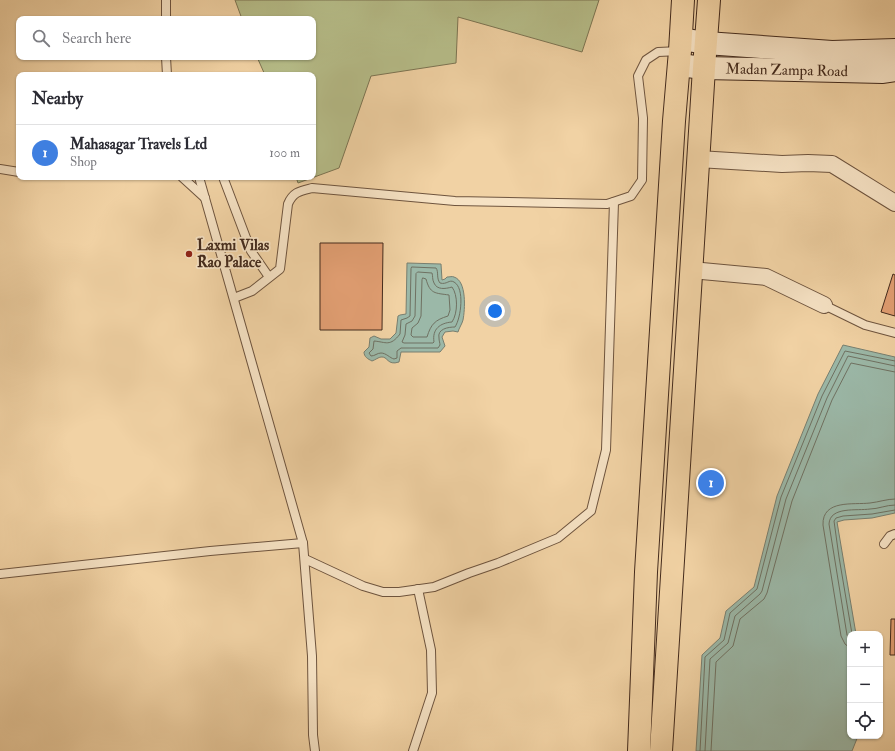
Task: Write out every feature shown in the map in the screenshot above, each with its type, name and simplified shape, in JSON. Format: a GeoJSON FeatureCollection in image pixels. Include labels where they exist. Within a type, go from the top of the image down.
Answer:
{"type":"FeatureCollection","features":[{"type":"Feature","properties":{"kind":"highway"},"geometry":{"type":"LineString","coordinates":[[639,751],[646,572],[683,0]]}},
{"type":"Feature","properties":{"kind":"highway"},"geometry":{"type":"LineString","coordinates":[[661,751],[709,0]]}},
{"type":"Feature","properties":{"kind":"main road","name":"Madan Zampa Road"},"geometry":{"type":"LineString","coordinates":[[680,52],[706,43],[832,52],[895,50]]}},
{"type":"Feature","properties":{"kind":"main road","name":"Madan Zampa Road"},"geometry":{"type":"LineString","coordinates":[[680,52],[704,68],[883,72],[895,70]]}},
{"type":"Feature","properties":{"kind":"street"},"geometry":{"type":"LineString","coordinates":[[698,159],[782,164],[832,164],[895,203]]}},
{"type":"Feature","properties":{"kind":"street"},"geometry":{"type":"LineString","coordinates":[[691,270],[766,277],[824,305]]}},
{"type":"Feature","properties":{"kind":"lane"},"geometry":{"type":"LineString","coordinates":[[166,0],[166,16]]}},
{"type":"Feature","properties":{"kind":"lane"},"geometry":{"type":"LineString","coordinates":[[234,298],[252,291],[280,269],[288,204],[291,197],[299,191],[312,188],[455,201],[607,204],[632,196],[642,180],[643,118],[638,76],[646,60],[658,52],[680,52]]}},
{"type":"Feature","properties":{"kind":"lane"},"geometry":{"type":"LineString","coordinates":[[166,60],[167,72]]}},
{"type":"Feature","properties":{"kind":"lane"},"geometry":{"type":"LineString","coordinates":[[0,169],[16,172]]}},
{"type":"Feature","properties":{"kind":"lane"},"geometry":{"type":"LineString","coordinates":[[185,180],[205,198]]}},
{"type":"Feature","properties":{"kind":"lane"},"geometry":{"type":"LineString","coordinates":[[200,180],[303,543],[312,656],[313,735],[315,751]]}},
{"type":"Feature","properties":{"kind":"lane"},"geometry":{"type":"LineString","coordinates":[[224,180],[251,251],[269,277]]}},
{"type":"Feature","properties":{"kind":"lane"},"geometry":{"type":"LineString","coordinates":[[305,559],[363,586],[383,592],[399,592],[434,587],[558,538],[590,510],[606,450],[614,202]]}},
{"type":"Feature","properties":{"kind":"lane"},"geometry":{"type":"LineString","coordinates":[[824,305],[865,325],[895,334]]}},
{"type":"Feature","properties":{"kind":"lane"},"geometry":{"type":"LineString","coordinates":[[884,544],[890,536],[895,534]]}},
{"type":"Feature","properties":{"kind":"lane"},"geometry":{"type":"LineString","coordinates":[[0,574],[210,551],[303,543]]}},
{"type":"Feature","properties":{"kind":"lane"},"geometry":{"type":"LineString","coordinates":[[414,751],[432,693],[431,650],[418,589]]}},
{"type":"Feature","properties":{"kind":"green space"},"geometry":{"type":"Polygon","coordinates":[[[235,0],[599,0],[582,52],[458,17],[456,63],[371,76],[339,168],[316,176],[316,72],[264,72],[258,60],[316,60],[316,16],[241,16],[235,0]]]}},
{"type":"Feature","properties":{"kind":"green space"},"geometry":{"type":"Polygon","coordinates":[[[297,180],[306,180],[298,183],[297,180]]]}},
{"type":"Feature","properties":{"kind":"water"},"geometry":{"type":"Polygon","coordinates":[[[407,263],[441,264],[442,280],[447,277],[454,277],[458,280],[461,284],[464,296],[463,322],[458,332],[445,332],[442,337],[445,346],[440,352],[401,352],[399,362],[392,363],[383,357],[372,361],[365,357],[364,354],[369,347],[370,338],[374,336],[381,339],[390,339],[396,333],[398,316],[406,314],[407,263]]]}},
{"type":"Feature","properties":{"kind":"water"},"geometry":{"type":"Polygon","coordinates":[[[843,345],[895,357],[895,513],[872,518],[837,522],[855,631],[847,631],[847,739],[857,739],[852,751],[696,751],[702,655],[720,638],[726,611],[754,587],[777,496],[818,394],[843,345]]]}},
{"type":"Feature","properties":{"kind":"building"},"geometry":{"type":"Polygon","coordinates":[[[320,243],[383,243],[382,330],[320,330],[320,243]]]}},
{"type":"Feature","properties":{"kind":"building"},"geometry":{"type":"Polygon","coordinates":[[[893,274],[895,275],[895,316],[881,312],[893,274]]]}},
{"type":"Feature","properties":{"kind":"building"},"geometry":{"type":"Polygon","coordinates":[[[891,619],[895,619],[895,655],[890,655],[891,619]]]}},
{"type":"Feature","properties":{"kind":"place","name":"Laxmi Vilas Rao Palace"},"geometry":{"type":"Point","coordinates":[189,254]}},
{"type":"Feature","properties":{"kind":"place","name":"Mahasagar Travels Ltd"},"geometry":{"type":"Point","coordinates":[711,483]}}]}
